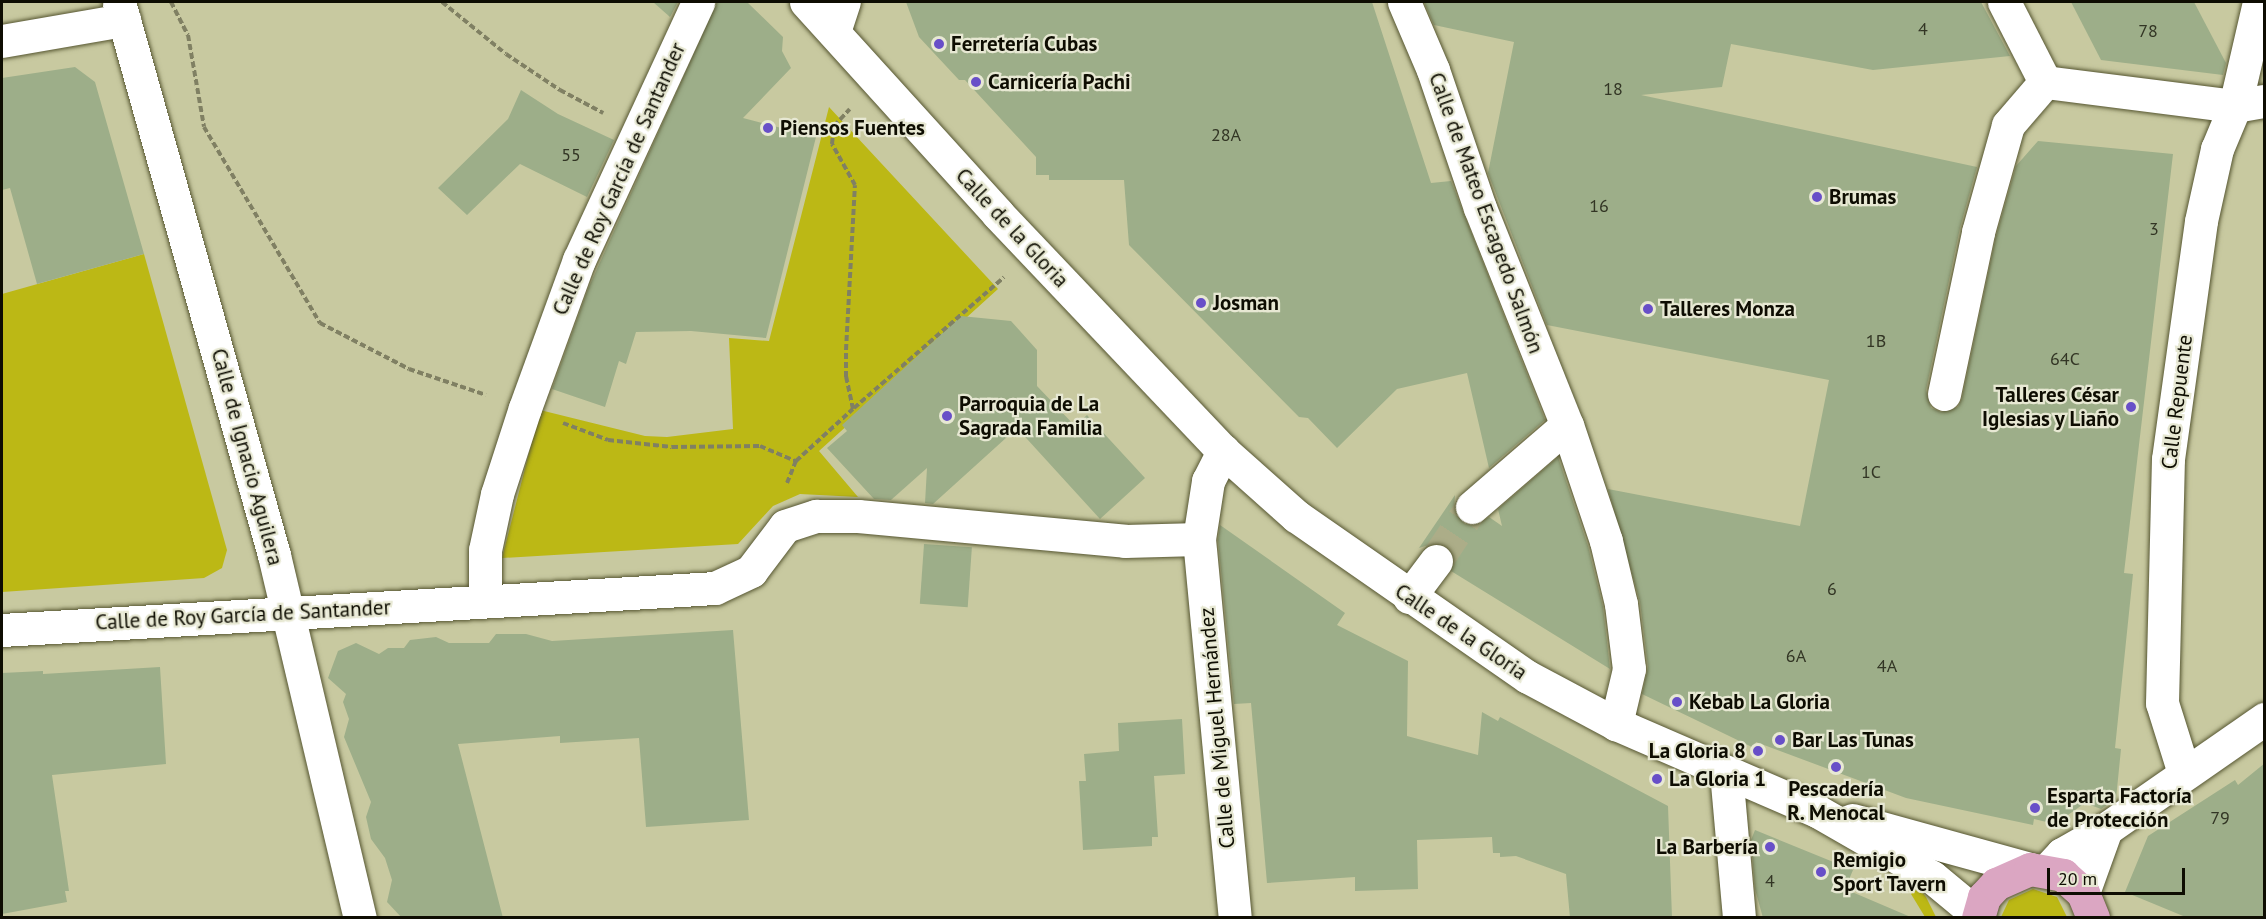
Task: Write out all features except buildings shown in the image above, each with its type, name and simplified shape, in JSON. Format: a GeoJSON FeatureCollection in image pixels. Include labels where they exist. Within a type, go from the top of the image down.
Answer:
{"type":"FeatureCollection","features":[{"type":"Feature","properties":{"kind":"main road"},"geometry":{"type":"LineString","coordinates":[[1978,916],[1984,897],[1996,884],[2038,869],[2063,875],[2087,903],[2119,918]]}},
{"type":"Feature","properties":{"kind":"street","name":"Calle de Roy García de Santander"},"geometry":{"type":"LineString","coordinates":[[485,601],[485,550],[497,494],[525,408],[579,260],[698,2]]}},
{"type":"Feature","properties":{"kind":"street","name":"Calle de la Gloria"},"geometry":{"type":"LineString","coordinates":[[806,2],[1034,251],[1223,450],[1296,516],[1409,597],[1528,677],[1616,724],[1818,811],[1932,878],[1978,916]]}},
{"type":"Feature","properties":{"kind":"street"},"geometry":{"type":"LineString","coordinates":[[834,32],[844,2]]}},
{"type":"Feature","properties":{"kind":"street","name":"Calle de Mateo Escagedo Salmón"},"geometry":{"type":"LineString","coordinates":[[1404,2],[1432,70],[1480,208],[1567,425],[1606,540],[1627,639],[1629,669],[1616,724]]}},
{"type":"Feature","properties":{"kind":"street"},"geometry":{"type":"LineString","coordinates":[[1430,2],[1432,70]]}},
{"type":"Feature","properties":{"kind":"street"},"geometry":{"type":"LineString","coordinates":[[2004,2],[2045,82]]}},
{"type":"Feature","properties":{"kind":"street","name":"Calle Repuente"},"geometry":{"type":"LineString","coordinates":[[2184,773],[2162,703],[2168,459],[2201,221],[2217,149],[2250,103],[2252,37],[2259,2]]}},
{"type":"Feature","properties":{"kind":"street"},"geometry":{"type":"LineString","coordinates":[[2,41],[122,11]]}},
{"type":"Feature","properties":{"kind":"street","name":"Calle de Ignacio Aguilera"},"geometry":{"type":"LineString","coordinates":[[122,11],[288,613],[360,918]]}},
{"type":"Feature","properties":{"kind":"street"},"geometry":{"type":"LineString","coordinates":[[2045,82],[2250,103]]}},
{"type":"Feature","properties":{"kind":"street"},"geometry":{"type":"LineString","coordinates":[[1944,394],[1978,232],[2008,125],[2045,82]]}},
{"type":"Feature","properties":{"kind":"street"},"geometry":{"type":"LineString","coordinates":[[1472,507],[1567,425]]}},
{"type":"Feature","properties":{"kind":"street"},"geometry":{"type":"LineString","coordinates":[[785,526],[816,516],[858,516],[1125,541],[1199,539],[1208,481],[1223,450]]}},
{"type":"Feature","properties":{"kind":"street","name":"Calle de Roy García de Santander"},"geometry":{"type":"LineString","coordinates":[[2,630],[715,588],[751,570],[785,526]]}},
{"type":"Feature","properties":{"kind":"street","name":"Calle de Miguel Hernández"},"geometry":{"type":"LineString","coordinates":[[1199,539],[1235,918]]}},
{"type":"Feature","properties":{"kind":"street"},"geometry":{"type":"LineString","coordinates":[[1409,597],[1436,561]]}},
{"type":"Feature","properties":{"kind":"street"},"geometry":{"type":"LineString","coordinates":[[2038,869],[2106,829],[2265,719]]}},
{"type":"Feature","properties":{"kind":"street"},"geometry":{"type":"LineString","coordinates":[[1726,772],[1739,918]]}},
{"type":"Feature","properties":{"kind":"street","name":"Calle de la Gloria"},"geometry":{"type":"LineString","coordinates":[[1818,811],[2038,869]]}},
{"type":"Feature","properties":{"kind":"street"},"geometry":{"type":"LineString","coordinates":[[2087,903],[2106,829]]}},
{"type":"Feature","properties":{"kind":"path"},"geometry":{"type":"LineString","coordinates":[[171,2],[188,35],[204,127],[320,323],[409,369],[525,408],[608,440],[672,447],[760,446],[796,461]]}},
{"type":"Feature","properties":{"kind":"path"},"geometry":{"type":"LineString","coordinates":[[442,2],[506,54],[560,90],[639,128]]}},
{"type":"Feature","properties":{"kind":"path"},"geometry":{"type":"LineString","coordinates":[[853,409],[846,377],[846,350],[855,185],[832,144],[834,126],[877,80]]}},
{"type":"Feature","properties":{"kind":"path"},"geometry":{"type":"LineString","coordinates":[[785,526],[788,480],[796,461],[1034,251]]}},
{"type":"Feature","properties":{"kind":"shaded area"},"geometry":{"type":"Polygon","coordinates":[[[829,107],[998,289],[819,451],[858,497],[800,494],[773,506],[738,544],[502,558],[540,410],[645,436],[667,437],[733,429],[729,338],[769,341],[829,107]]]}},
{"type":"Feature","properties":{"kind":"shaded area"},"geometry":{"type":"Polygon","coordinates":[[[144,254],[227,550],[222,568],[204,578],[2,592],[2,294],[144,254]]]}},
{"type":"Feature","properties":{"kind":"shaded area"},"geometry":{"type":"Polygon","coordinates":[[[1918,887],[1936,917],[1925,917],[1911,894],[1918,887]]]}},
{"type":"Feature","properties":{"kind":"shaded area"},"geometry":{"type":"Polygon","coordinates":[[[2033,889],[2057,897],[2067,917],[2001,917],[2009,900],[2033,889]]]}},
{"type":"Feature","properties":{"kind":"tunnel"},"geometry":{"type":"LineString","coordinates":[[1436,561],[1472,507]]}},
{"type":"Feature","properties":{"kind":"place","name":"Ferretería Cubas"},"geometry":{"type":"Point","coordinates":[939,44]}},
{"type":"Feature","properties":{"kind":"place","name":"Carnicería Pachi"},"geometry":{"type":"Point","coordinates":[976,82]}},
{"type":"Feature","properties":{"kind":"place","name":"Piensos Fuentes"},"geometry":{"type":"Point","coordinates":[768,128]}},
{"type":"Feature","properties":{"kind":"place","name":"Brumas"},"geometry":{"type":"Point","coordinates":[1817,197]}},
{"type":"Feature","properties":{"kind":"place","name":"Josman"},"geometry":{"type":"Point","coordinates":[1201,303]}},
{"type":"Feature","properties":{"kind":"place","name":"Talleres Monza"},"geometry":{"type":"Point","coordinates":[1648,309]}},
{"type":"Feature","properties":{"kind":"place","name":"Talleres César Iglesias y Liaño"},"geometry":{"type":"Point","coordinates":[2131,407]}},
{"type":"Feature","properties":{"kind":"place","name":"Parroquia de La Sagrada Familia"},"geometry":{"type":"Point","coordinates":[947,416]}},
{"type":"Feature","properties":{"kind":"place","name":"Kebab La Gloria"},"geometry":{"type":"Point","coordinates":[1677,702]}},
{"type":"Feature","properties":{"kind":"place","name":"Bar Las Tunas"},"geometry":{"type":"Point","coordinates":[1780,740]}},
{"type":"Feature","properties":{"kind":"place","name":"La Gloria 8"},"geometry":{"type":"Point","coordinates":[1758,751]}},
{"type":"Feature","properties":{"kind":"place","name":"Pescadería R. Menocal"},"geometry":{"type":"Point","coordinates":[1836,767]}},
{"type":"Feature","properties":{"kind":"place","name":"La Gloria 1"},"geometry":{"type":"Point","coordinates":[1657,779]}},
{"type":"Feature","properties":{"kind":"place","name":"Esparta Factoría de Protección"},"geometry":{"type":"Point","coordinates":[2035,808]}},
{"type":"Feature","properties":{"kind":"place","name":"La Barbería"},"geometry":{"type":"Point","coordinates":[1770,847]}},
{"type":"Feature","properties":{"kind":"place","name":"Remigio Sport Tavern"},"geometry":{"type":"Point","coordinates":[1821,872]}}]}
